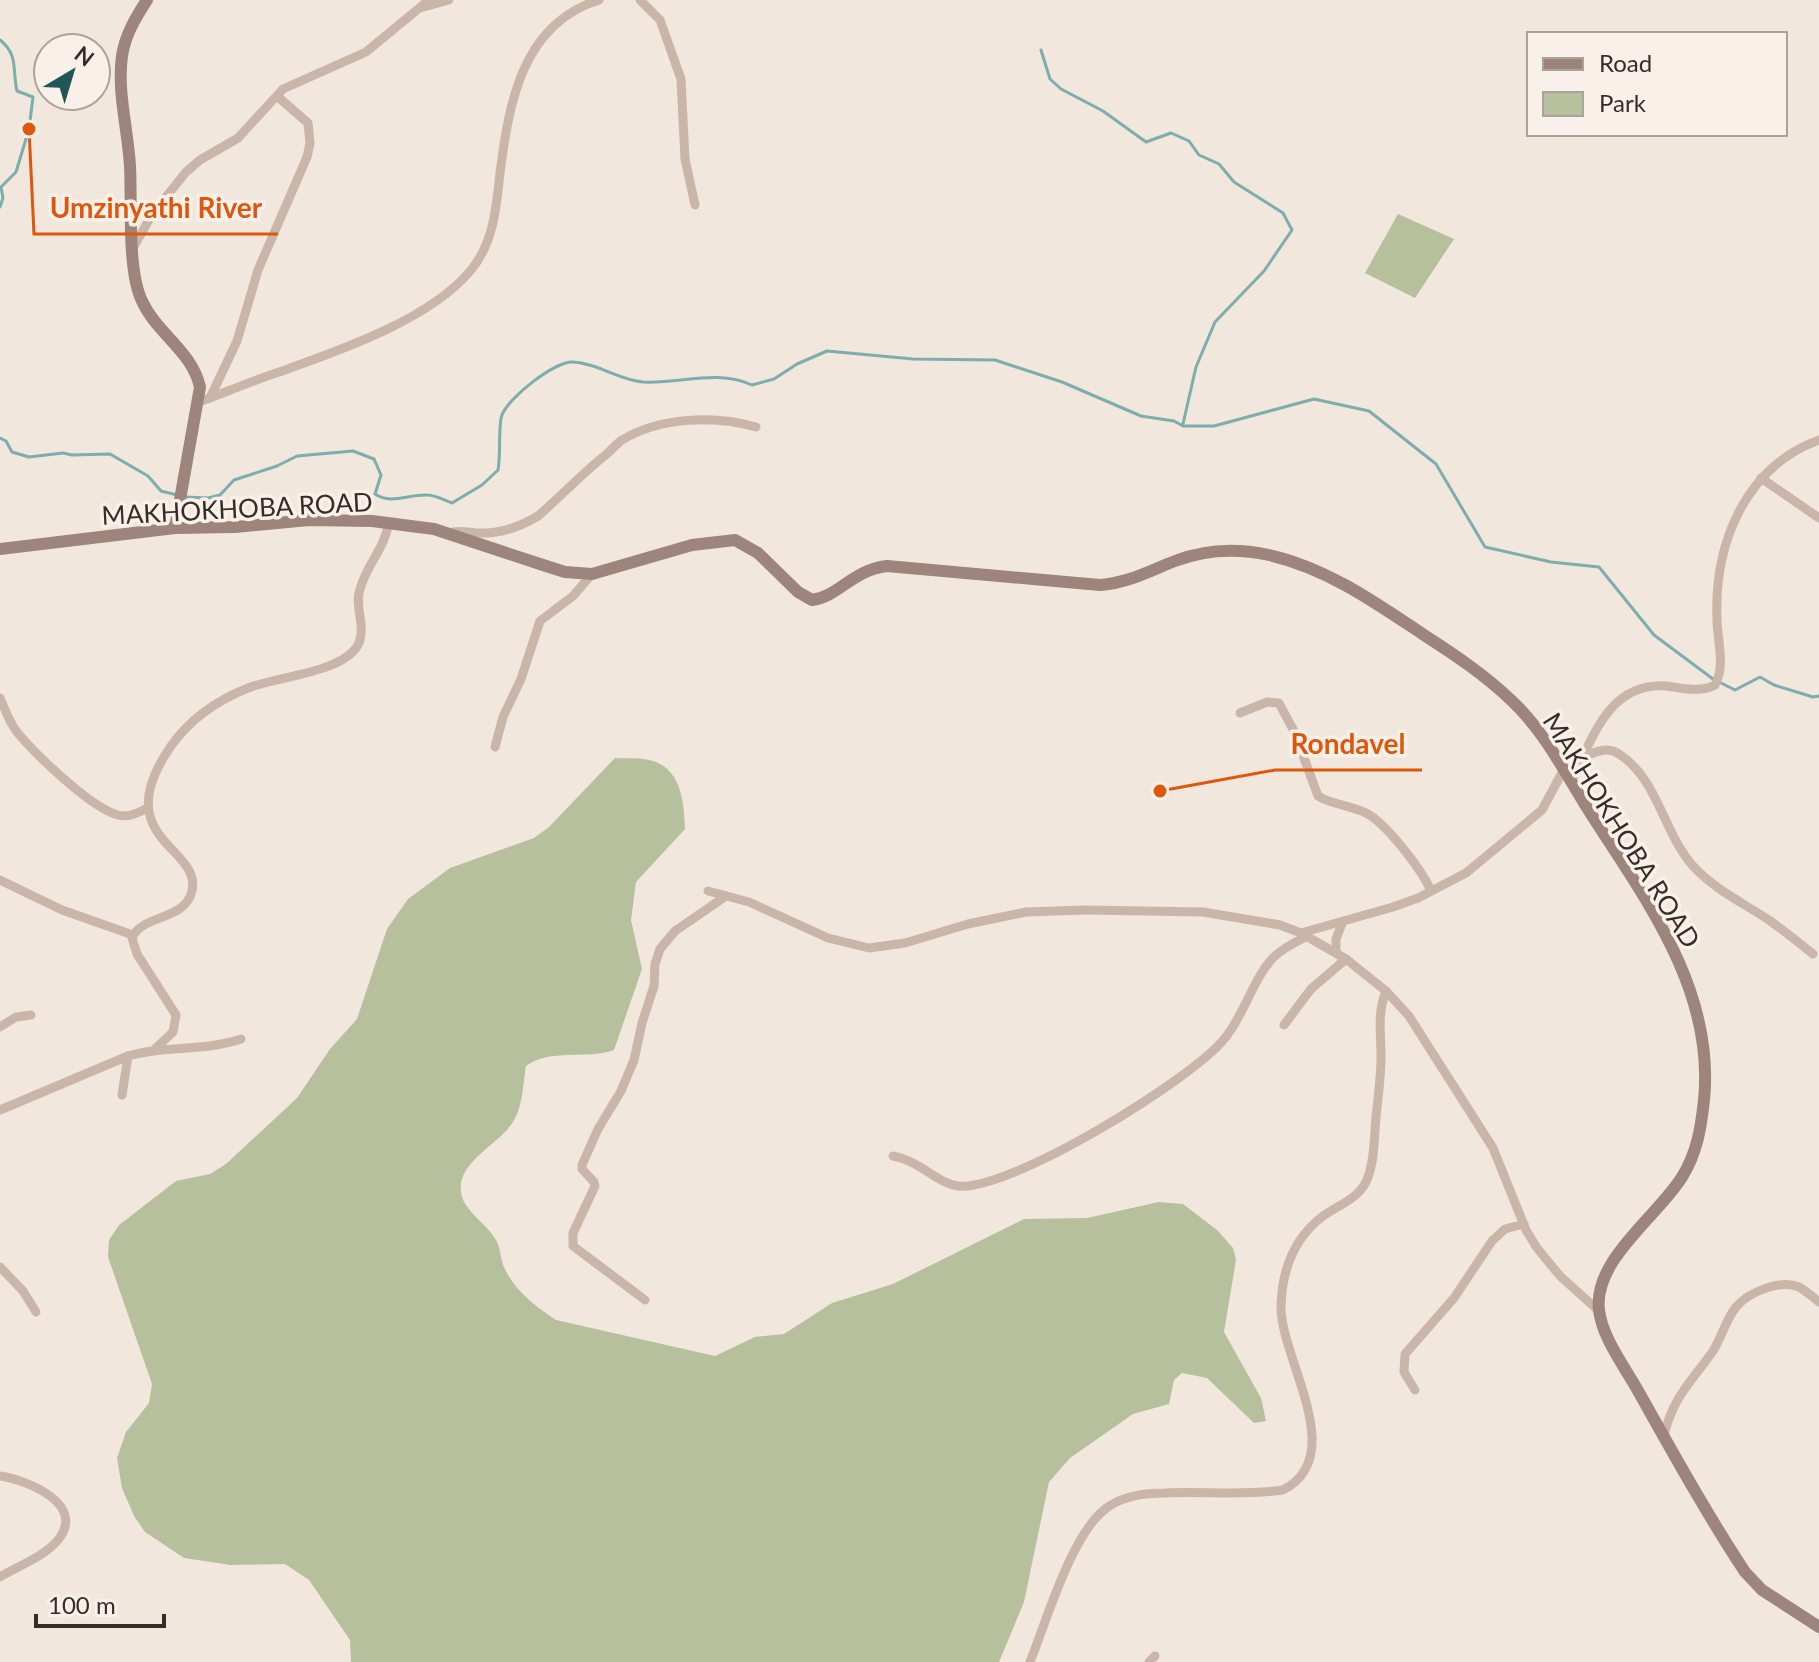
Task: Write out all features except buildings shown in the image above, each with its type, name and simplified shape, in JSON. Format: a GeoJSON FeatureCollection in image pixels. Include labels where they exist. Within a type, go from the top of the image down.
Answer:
{"type":"FeatureCollection","features":[{"type":"Feature","properties":{"kind":"street"},"geometry":{"type":"LineString","coordinates":[[147,0],[127,37],[121,63],[136,279],[142,301],[153,320],[194,367],[204,400]]}},
{"type":"Feature","properties":{"kind":"street"},"geometry":{"type":"LineString","coordinates":[[133,248],[153,213],[186,172],[200,160],[238,138],[291,85],[366,52],[429,0]]}},
{"type":"Feature","properties":{"kind":"street"},"geometry":{"type":"LineString","coordinates":[[420,8],[449,0]]}},
{"type":"Feature","properties":{"kind":"street"},"geometry":{"type":"LineString","coordinates":[[204,400],[341,350],[419,311],[468,274],[485,251],[490,238],[506,134],[524,66],[550,29],[572,11],[599,0]]}},
{"type":"Feature","properties":{"kind":"street"},"geometry":{"type":"LineString","coordinates":[[640,0],[660,20],[681,79],[685,159],[695,205]]}},
{"type":"Feature","properties":{"kind":"street"},"geometry":{"type":"LineString","coordinates":[[175,528],[182,486],[204,400],[237,341],[258,270],[310,149],[308,123],[277,96]]}},
{"type":"Feature","properties":{"kind":"street"},"geometry":{"type":"LineString","coordinates":[[448,533],[499,532],[528,522],[614,446],[639,433],[676,422],[740,423],[756,427]]}},
{"type":"Feature","properties":{"kind":"street"},"geometry":{"type":"LineString","coordinates":[[1571,782],[1602,720],[1624,695],[1642,687],[1703,689],[1717,681],[1718,573],[1735,520],[1761,478],[1780,460],[1819,440]]}},
{"type":"Feature","properties":{"kind":"street"},"geometry":{"type":"LineString","coordinates":[[1761,478],[1819,518]]}},
{"type":"Feature","properties":{"kind":"street","name":"MAKHOKHOBA ROAD"},"geometry":{"type":"LineString","coordinates":[[0,549],[175,528],[235,527],[309,520],[389,522],[448,533],[565,572],[592,574],[692,545],[735,540],[758,553],[798,592],[812,600],[826,596],[860,572],[887,566],[1100,585],[1131,580],[1205,552],[1240,551],[1272,556],[1324,574],[1362,594],[1489,679],[1534,724],[1649,904],[1681,966],[1700,1029],[1705,1082],[1701,1127],[1694,1155],[1680,1180],[1609,1268],[1600,1295],[1599,1311]]}},
{"type":"Feature","properties":{"kind":"street"},"geometry":{"type":"LineString","coordinates":[[154,1050],[173,1032],[176,1015],[137,954],[132,944],[133,935],[140,927],[171,915],[191,893],[191,875],[150,823],[148,808],[151,787],[164,757],[195,719],[234,694],[252,686],[331,665],[355,649],[362,630],[358,593],[386,537],[389,522]]}},
{"type":"Feature","properties":{"kind":"street"},"geometry":{"type":"LineString","coordinates":[[495,747],[503,717],[521,679],[540,621],[573,596],[592,574]]}},
{"type":"Feature","properties":{"kind":"street"},"geometry":{"type":"LineString","coordinates":[[0,698],[14,729],[50,767],[93,801],[118,815],[135,814],[148,808]]}},
{"type":"Feature","properties":{"kind":"street"},"geometry":{"type":"LineString","coordinates":[[1240,713],[1267,702],[1279,703],[1294,731],[1318,796],[1360,810],[1378,820],[1423,872],[1431,891]]}},
{"type":"Feature","properties":{"kind":"street"},"geometry":{"type":"LineString","coordinates":[[1584,757],[1606,750],[1620,754],[1653,792],[1669,830],[1693,865],[1729,895],[1813,954]]}},
{"type":"Feature","properties":{"kind":"street"},"geometry":{"type":"LineString","coordinates":[[893,1156],[918,1163],[949,1184],[969,1186],[1016,1170],[1103,1128],[1221,1043],[1272,958],[1304,935],[1381,911],[1466,873],[1532,819],[1549,800],[1564,769]]}},
{"type":"Feature","properties":{"kind":"street"},"geometry":{"type":"LineString","coordinates":[[0,880],[62,910],[133,935]]}},
{"type":"Feature","properties":{"kind":"street"},"geometry":{"type":"LineString","coordinates":[[708,891],[749,902],[828,938],[869,948],[890,947],[968,924],[1026,912],[1085,910],[1203,912],[1280,925],[1336,952],[1386,991],[1419,1031],[1493,1148],[1524,1224],[1543,1257],[1599,1311],[1609,1338],[1745,1572],[1762,1590],[1819,1627]]}},
{"type":"Feature","properties":{"kind":"street"},"geometry":{"type":"LineString","coordinates":[[645,1300],[573,1246],[573,1233],[595,1186],[582,1165],[634,1060],[654,986],[655,964],[660,949],[675,931],[726,896]]}},
{"type":"Feature","properties":{"kind":"street"},"geometry":{"type":"LineString","coordinates":[[1336,952],[1336,939],[1343,921]]}},
{"type":"Feature","properties":{"kind":"street"},"geometry":{"type":"LineString","coordinates":[[1284,1025],[1311,989],[1346,959]]}},
{"type":"Feature","properties":{"kind":"street"},"geometry":{"type":"LineString","coordinates":[[1030,1662],[1082,1535],[1096,1516],[1112,1504],[1135,1496],[1162,1493],[1283,1490],[1298,1481],[1304,1472],[1311,1445],[1308,1410],[1281,1319],[1281,1288],[1290,1256],[1302,1237],[1323,1216],[1353,1198],[1368,1176],[1381,1060],[1380,1009],[1386,991]]}},
{"type":"Feature","properties":{"kind":"street"},"geometry":{"type":"LineString","coordinates":[[0,1027],[16,1017],[31,1015]]}},
{"type":"Feature","properties":{"kind":"street"},"geometry":{"type":"LineString","coordinates":[[0,1110],[128,1056],[154,1050],[215,1047],[241,1039]]}},
{"type":"Feature","properties":{"kind":"street"},"geometry":{"type":"LineString","coordinates":[[122,1095],[128,1056]]}},
{"type":"Feature","properties":{"kind":"street"},"geometry":{"type":"LineString","coordinates":[[1415,1390],[1404,1372],[1405,1354],[1454,1298],[1492,1241],[1505,1229],[1524,1224]]}},
{"type":"Feature","properties":{"kind":"street"},"geometry":{"type":"LineString","coordinates":[[0,1267],[23,1291],[36,1312]]}},
{"type":"Feature","properties":{"kind":"street"},"geometry":{"type":"LineString","coordinates":[[1664,1436],[1674,1403],[1712,1353],[1736,1307],[1754,1293],[1789,1285],[1802,1289],[1819,1302]]}},
{"type":"Feature","properties":{"kind":"street"},"geometry":{"type":"LineString","coordinates":[[0,1476],[25,1482],[48,1494],[61,1506],[66,1522],[62,1534],[52,1546],[0,1577]]}},
{"type":"Feature","properties":{"kind":"green space"},"geometry":{"type":"Polygon","coordinates":[[[1398,214],[1454,239],[1415,298],[1365,273],[1398,214]]]}},
{"type":"Feature","properties":{"kind":"green space"},"geometry":{"type":"Polygon","coordinates":[[[615,758],[648,760],[663,765],[670,772],[680,789],[685,829],[636,882],[631,920],[642,969],[614,1050],[546,1057],[526,1066],[521,1101],[514,1120],[471,1164],[461,1185],[465,1203],[496,1240],[509,1277],[534,1304],[556,1320],[715,1356],[755,1337],[784,1334],[832,1303],[893,1284],[1024,1219],[1087,1218],[1159,1202],[1183,1204],[1217,1230],[1233,1248],[1236,1260],[1224,1332],[1261,1398],[1266,1421],[1254,1423],[1207,1378],[1182,1373],[1174,1380],[1169,1404],[1133,1414],[1070,1458],[1049,1482],[1024,1602],[999,1662],[351,1662],[350,1640],[309,1580],[285,1564],[231,1565],[184,1558],[145,1532],[122,1488],[117,1458],[126,1432],[149,1403],[152,1384],[108,1257],[109,1240],[119,1225],[176,1181],[210,1174],[226,1164],[297,1098],[330,1049],[357,1019],[387,929],[408,899],[450,868],[534,838],[549,827],[615,758]]]}},
{"type":"Feature","properties":{"kind":"waterway"},"geometry":{"type":"LineString","coordinates":[[0,40],[10,51],[17,91],[33,97],[29,129],[16,172],[1,187],[3,198],[0,207]]}},
{"type":"Feature","properties":{"kind":"waterway"},"geometry":{"type":"LineString","coordinates":[[1041,50],[1050,79],[1061,89],[1103,111],[1146,142],[1171,133],[1189,141],[1199,155],[1219,164],[1234,182],[1283,213],[1292,230],[1264,271],[1215,322],[1196,367],[1183,424]]}},
{"type":"Feature","properties":{"kind":"waterway"},"geometry":{"type":"LineString","coordinates":[[185,497],[220,495],[234,480],[297,456],[353,451],[374,459],[381,475],[375,494],[387,499],[430,495],[452,503],[482,485],[498,470],[501,420],[506,408],[533,381],[565,363],[582,363],[643,382],[726,378],[752,385],[774,379],[797,364],[827,351],[913,359],[995,360],[1062,382],[1141,416],[1174,421],[1183,426],[1214,426],[1314,399],[1369,411],[1436,464],[1485,547],[1551,562],[1599,567],[1654,635],[1713,679],[1735,690],[1760,677],[1774,685],[1819,696]]}},
{"type":"Feature","properties":{"kind":"waterway"},"geometry":{"type":"LineString","coordinates":[[0,438],[6,441],[12,452],[29,457],[63,453],[110,454],[148,476],[161,491],[177,495]]}},
{"type":"Feature","properties":{"kind":"place","name":"Umzinyathi River"},"geometry":{"type":"Point","coordinates":[29,129]}},
{"type":"Feature","properties":{"kind":"place","name":"Rondavel"},"geometry":{"type":"Point","coordinates":[1160,791]}}]}
